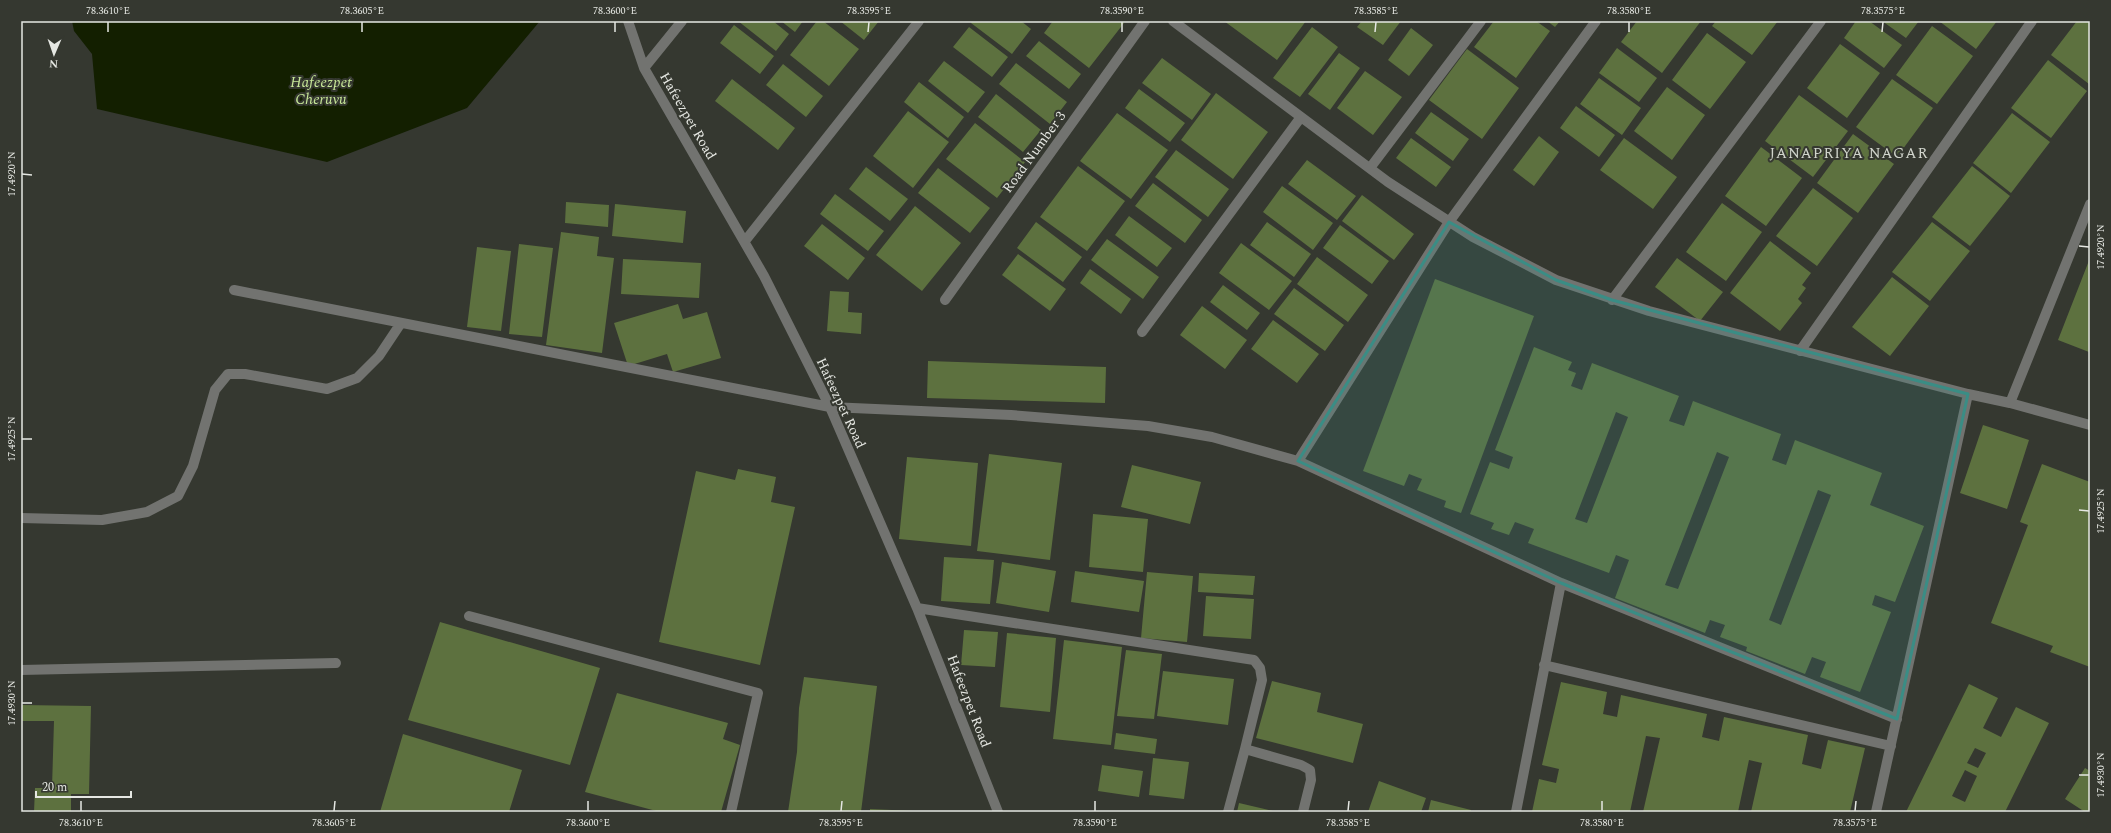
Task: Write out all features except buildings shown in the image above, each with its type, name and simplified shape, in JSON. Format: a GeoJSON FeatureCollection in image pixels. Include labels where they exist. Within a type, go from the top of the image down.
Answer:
{"type":"FeatureCollection","features":[{"type":"Feature","properties":{"kind":"street","name":"Hafeezpet Road"},"geometry":{"type":"LineString","coordinates":[[628,21],[644,68],[745,241],[830,407],[917,608],[998,812]]}},
{"type":"Feature","properties":{"kind":"street"},"geometry":{"type":"LineString","coordinates":[[644,68],[682,21]]}},
{"type":"Feature","properties":{"kind":"street"},"geometry":{"type":"LineString","coordinates":[[745,241],[918,21]]}},
{"type":"Feature","properties":{"kind":"street","name":"Road Number 3"},"geometry":{"type":"LineString","coordinates":[[945,300],[1146,21]]}},
{"type":"Feature","properties":{"kind":"street"},"geometry":{"type":"LineString","coordinates":[[1173,21],[1370,168],[1449,222],[1473,237],[1556,280],[1649,312],[1968,394],[2010,403],[2090,425]]}},
{"type":"Feature","properties":{"kind":"street"},"geometry":{"type":"LineString","coordinates":[[1298,461],[1449,222],[1596,21]]}},
{"type":"Feature","properties":{"kind":"street"},"geometry":{"type":"LineString","coordinates":[[1612,300],[1821,21]]}},
{"type":"Feature","properties":{"kind":"street"},"geometry":{"type":"LineString","coordinates":[[1800,351],[2032,21]]}},
{"type":"Feature","properties":{"kind":"street"},"geometry":{"type":"LineString","coordinates":[[1370,168],[1477,22]]}},
{"type":"Feature","properties":{"kind":"street"},"geometry":{"type":"LineString","coordinates":[[1142,332],[1302,117]]}},
{"type":"Feature","properties":{"kind":"street"},"geometry":{"type":"LineString","coordinates":[[2010,403],[2090,204]]}},
{"type":"Feature","properties":{"kind":"street"},"geometry":{"type":"LineString","coordinates":[[234,290],[830,407],[1011,416],[1148,426],[1212,437],[1298,461],[1560,583],[1898,719]]}},
{"type":"Feature","properties":{"kind":"street"},"geometry":{"type":"LineString","coordinates":[[21,518],[102,520],[147,512],[178,496],[193,466],[215,390],[228,374],[245,374],[327,390],[357,378],[379,356],[400,323]]}},
{"type":"Feature","properties":{"kind":"street"},"geometry":{"type":"LineString","coordinates":[[1876,812],[1898,719],[1968,394]]}},
{"type":"Feature","properties":{"kind":"street"},"geometry":{"type":"LineString","coordinates":[[1516,812],[1560,583]]}},
{"type":"Feature","properties":{"kind":"street"},"geometry":{"type":"LineString","coordinates":[[917,608],[1254,660],[1260,668],[1262,680],[1246,749],[1228,812]]}},
{"type":"Feature","properties":{"kind":"street"},"geometry":{"type":"LineString","coordinates":[[469,616],[758,693],[731,812]]}},
{"type":"Feature","properties":{"kind":"street"},"geometry":{"type":"LineString","coordinates":[[21,670],[336,664]]}},
{"type":"Feature","properties":{"kind":"street"},"geometry":{"type":"LineString","coordinates":[[1544,665],[1891,746]]}},
{"type":"Feature","properties":{"kind":"street"},"geometry":{"type":"LineString","coordinates":[[1246,749],[1301,765],[1310,770],[1311,780],[1303,812]]}},
{"type":"Feature","properties":{"kind":"highlighted area"},"geometry":{"type":"Polygon","coordinates":[[[1449,222],[1556,280],[1612,300],[1968,394],[1897,719],[1561,583],[1298,461],[1449,222]]]}},
{"type":"Feature","properties":{"kind":"water","name":"Hafeezpet Cheruvu"},"geometry":{"type":"Polygon","coordinates":[[[72,21],[540,21],[467,108],[327,162],[97,109],[92,54],[74,31],[72,21]]]}},
{"type":"Feature","properties":{"kind":"district","name":"JANAPRIYA NAGAR"},"geometry":{"type":"Point","coordinates":[1849,153]}}]}
